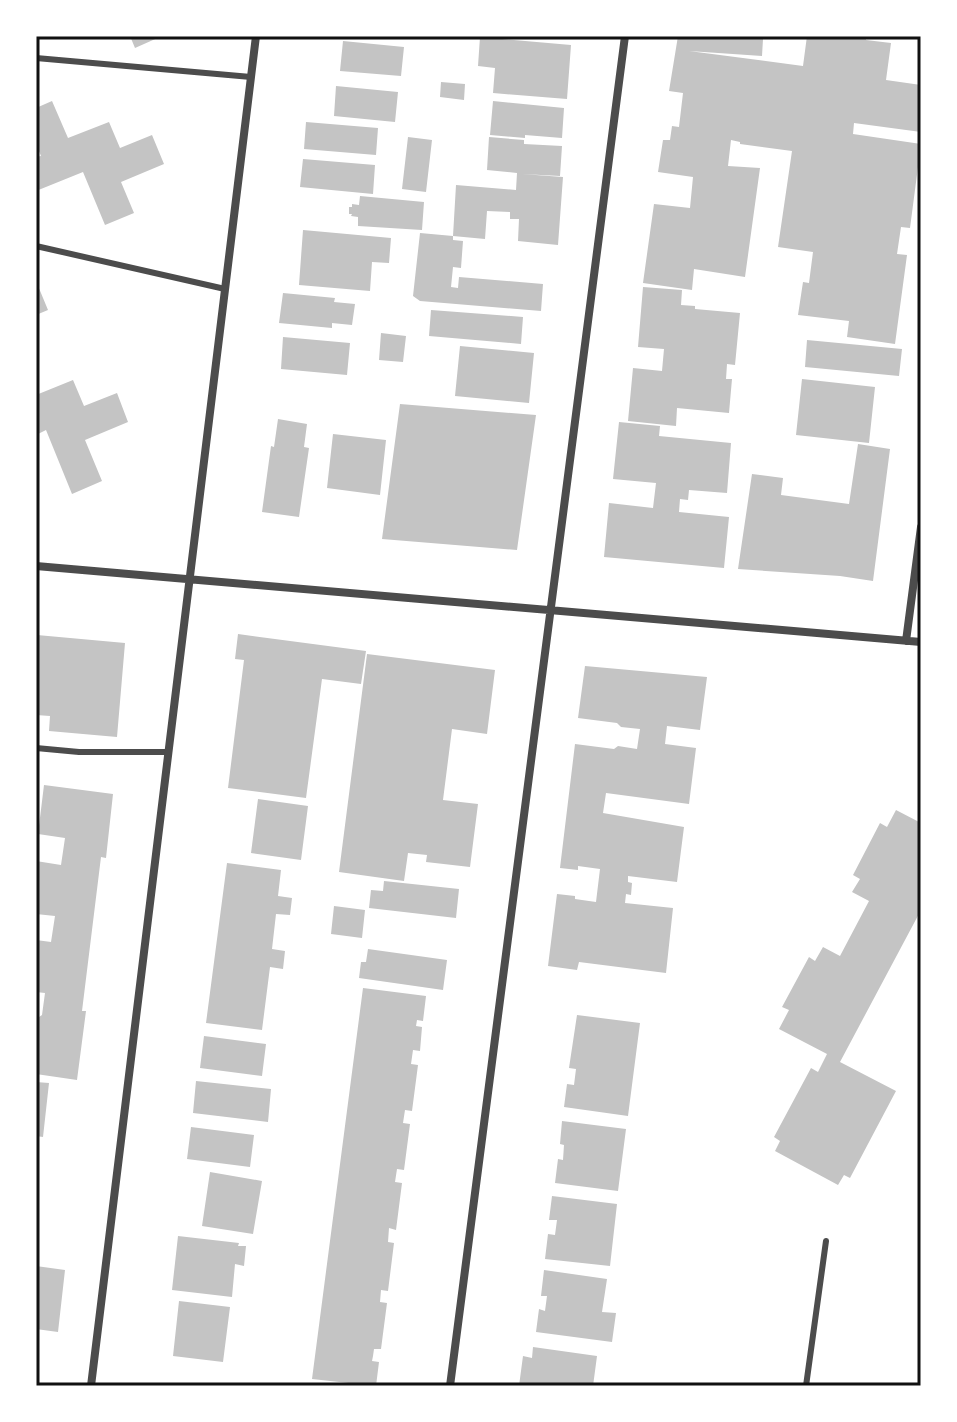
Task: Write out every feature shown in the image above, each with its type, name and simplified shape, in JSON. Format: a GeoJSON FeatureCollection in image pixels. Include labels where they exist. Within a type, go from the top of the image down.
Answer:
{"type":"FeatureCollection","features":[{"type":"Feature","properties":{"kind":"street"},"geometry":{"type":"LineString","coordinates":[[91,1386],[256,36]]}},
{"type":"Feature","properties":{"kind":"street"},"geometry":{"type":"LineString","coordinates":[[450,1386],[625,36]]}},
{"type":"Feature","properties":{"kind":"street"},"geometry":{"type":"LineString","coordinates":[[906,641],[921,527]]}},
{"type":"Feature","properties":{"kind":"street"},"geometry":{"type":"LineString","coordinates":[[36,566],[921,642]]}},
{"type":"Feature","properties":{"kind":"lane"},"geometry":{"type":"LineString","coordinates":[[36,58],[251,77]]}},
{"type":"Feature","properties":{"kind":"lane"},"geometry":{"type":"LineString","coordinates":[[36,246],[225,289]]}},
{"type":"Feature","properties":{"kind":"lane"},"geometry":{"type":"LineString","coordinates":[[36,748],[79,752],[168,752]]}},
{"type":"Feature","properties":{"kind":"lane"},"geometry":{"type":"LineString","coordinates":[[806,1386],[826,1241]]}},
{"type":"Feature","properties":{"kind":"building"},"geometry":{"type":"Polygon","coordinates":[[[130,36],[162,36],[135,48],[130,36]]]}},
{"type":"Feature","properties":{"kind":"building"},"geometry":{"type":"Polygon","coordinates":[[[678,36],[752,36],[763,39],[762,56],[689,51],[803,66],[807,36],[866,36],[866,40],[891,43],[886,80],[921,85],[921,132],[854,123],[853,134],[921,144],[910,228],[901,227],[897,254],[907,255],[895,344],[847,337],[849,321],[798,315],[803,282],[809,283],[813,252],[778,247],[792,151],[731,140],[728,166],[760,168],[745,277],[694,269],[692,290],[643,283],[654,204],[690,208],[693,177],[658,172],[663,140],[670,140],[672,126],[679,127],[683,93],[669,91],[678,36]]]}},
{"type":"Feature","properties":{"kind":"building"},"geometry":{"type":"Polygon","coordinates":[[[480,37],[571,45],[567,99],[493,93],[495,68],[478,66],[480,37]]]}},
{"type":"Feature","properties":{"kind":"building"},"geometry":{"type":"Polygon","coordinates":[[[343,41],[404,47],[401,76],[340,71],[343,41]]]}},
{"type":"Feature","properties":{"kind":"building"},"geometry":{"type":"Polygon","coordinates":[[[441,82],[465,84],[464,100],[440,97],[441,82]]]}},
{"type":"Feature","properties":{"kind":"building"},"geometry":{"type":"Polygon","coordinates":[[[336,86],[398,92],[395,122],[334,116],[336,86]]]}},
{"type":"Feature","properties":{"kind":"building"},"geometry":{"type":"Polygon","coordinates":[[[52,101],[68,138],[109,122],[120,148],[152,135],[164,164],[121,182],[134,213],[105,225],[83,172],[36,191],[36,157],[41,156],[36,144],[36,108],[52,101]]]}},
{"type":"Feature","properties":{"kind":"building"},"geometry":{"type":"Polygon","coordinates":[[[493,101],[564,108],[562,138],[490,135],[493,101]]]}},
{"type":"Feature","properties":{"kind":"building"},"geometry":{"type":"Polygon","coordinates":[[[306,122],[378,128],[376,155],[304,149],[306,122]]]}},
{"type":"Feature","properties":{"kind":"building"},"geometry":{"type":"Polygon","coordinates":[[[408,137],[432,140],[426,192],[402,189],[408,137]]]}},
{"type":"Feature","properties":{"kind":"building"},"geometry":{"type":"Polygon","coordinates":[[[489,137],[524,140],[524,144],[562,146],[560,176],[522,174],[563,177],[558,245],[518,241],[519,219],[510,219],[510,212],[487,211],[485,239],[453,236],[456,185],[516,190],[517,173],[487,170],[489,137]]]}},
{"type":"Feature","properties":{"kind":"building"},"geometry":{"type":"Polygon","coordinates":[[[303,159],[375,165],[373,194],[300,187],[303,159]]]}},
{"type":"Feature","properties":{"kind":"building"},"geometry":{"type":"Polygon","coordinates":[[[360,196],[424,202],[422,230],[358,226],[358,217],[349,214],[349,207],[359,205],[360,196]]]}},
{"type":"Feature","properties":{"kind":"building"},"geometry":{"type":"Polygon","coordinates":[[[303,230],[391,238],[389,263],[372,262],[370,291],[299,285],[303,230]]]}},
{"type":"Feature","properties":{"kind":"building"},"geometry":{"type":"Polygon","coordinates":[[[420,233],[453,236],[453,240],[463,241],[461,268],[453,267],[451,287],[458,288],[459,277],[543,284],[541,311],[420,301],[413,296],[420,233]]]}},
{"type":"Feature","properties":{"kind":"building"},"geometry":{"type":"Polygon","coordinates":[[[36,281],[48,310],[36,315],[36,281]]]}},
{"type":"Feature","properties":{"kind":"building"},"geometry":{"type":"Polygon","coordinates":[[[643,287],[682,290],[681,305],[695,306],[695,309],[740,313],[735,365],[727,364],[726,379],[732,379],[729,413],[677,408],[676,426],[628,421],[633,368],[662,371],[664,349],[638,347],[643,287]]]}},
{"type":"Feature","properties":{"kind":"building"},"geometry":{"type":"Polygon","coordinates":[[[283,293],[335,298],[334,302],[355,304],[352,325],[332,323],[332,328],[279,323],[283,293]]]}},
{"type":"Feature","properties":{"kind":"building"},"geometry":{"type":"Polygon","coordinates":[[[431,310],[523,317],[521,344],[429,336],[431,310]]]}},
{"type":"Feature","properties":{"kind":"building"},"geometry":{"type":"Polygon","coordinates":[[[381,333],[406,336],[403,362],[379,360],[381,333]]]}},
{"type":"Feature","properties":{"kind":"building"},"geometry":{"type":"Polygon","coordinates":[[[283,337],[350,343],[347,375],[281,369],[283,337]]]}},
{"type":"Feature","properties":{"kind":"building"},"geometry":{"type":"Polygon","coordinates":[[[807,340],[902,349],[899,376],[805,367],[807,340]]]}},
{"type":"Feature","properties":{"kind":"building"},"geometry":{"type":"Polygon","coordinates":[[[460,346],[534,353],[529,403],[455,396],[460,346]]]}},
{"type":"Feature","properties":{"kind":"building"},"geometry":{"type":"Polygon","coordinates":[[[802,379],[875,387],[869,443],[796,435],[802,379]]]}},
{"type":"Feature","properties":{"kind":"building"},"geometry":{"type":"Polygon","coordinates":[[[73,380],[84,406],[117,393],[128,422],[85,440],[102,481],[72,494],[46,430],[36,435],[36,395],[73,380]]]}},
{"type":"Feature","properties":{"kind":"building"},"geometry":{"type":"Polygon","coordinates":[[[400,404],[536,415],[517,550],[382,539],[400,404]]]}},
{"type":"Feature","properties":{"kind":"building"},"geometry":{"type":"Polygon","coordinates":[[[278,419],[307,424],[304,447],[309,448],[299,517],[262,512],[278,419]]]}},
{"type":"Feature","properties":{"kind":"building"},"geometry":{"type":"Polygon","coordinates":[[[619,422],[660,426],[659,436],[731,443],[727,493],[689,490],[688,500],[680,499],[679,512],[729,517],[724,568],[604,557],[609,503],[653,508],[656,483],[613,479],[619,422]]]}},
{"type":"Feature","properties":{"kind":"building"},"geometry":{"type":"Polygon","coordinates":[[[333,434],[386,440],[380,495],[327,488],[333,434]]]}},
{"type":"Feature","properties":{"kind":"building"},"geometry":{"type":"Polygon","coordinates":[[[858,444],[890,449],[873,581],[738,569],[752,474],[783,478],[781,495],[849,504],[858,444]]]}},
{"type":"Feature","properties":{"kind":"building"},"geometry":{"type":"Polygon","coordinates":[[[238,634],[366,651],[361,684],[322,679],[306,798],[228,788],[244,660],[235,659],[238,634]]]}},
{"type":"Feature","properties":{"kind":"building"},"geometry":{"type":"Polygon","coordinates":[[[37,635],[125,643],[117,737],[49,731],[50,716],[36,715],[37,635]]]}},
{"type":"Feature","properties":{"kind":"building"},"geometry":{"type":"Polygon","coordinates":[[[367,654],[495,670],[487,734],[452,729],[443,800],[478,804],[470,867],[426,862],[427,855],[408,853],[404,881],[339,872],[367,654]]]}},
{"type":"Feature","properties":{"kind":"building"},"geometry":{"type":"Polygon","coordinates":[[[585,666],[707,677],[700,730],[667,726],[665,744],[696,748],[689,804],[606,793],[603,813],[684,827],[677,882],[628,876],[628,882],[632,883],[631,895],[626,894],[625,903],[673,908],[666,973],[579,962],[577,970],[548,966],[557,894],[596,902],[600,869],[578,866],[578,870],[560,868],[575,744],[637,749],[640,729],[578,718],[585,666]]]}},
{"type":"Feature","properties":{"kind":"building"},"geometry":{"type":"Polygon","coordinates":[[[44,785],[113,794],[106,858],[101,857],[82,1011],[86,1011],[77,1080],[36,1074],[36,1019],[42,1015],[45,993],[36,992],[36,940],[51,942],[55,916],[36,914],[36,861],[61,865],[65,838],[38,834],[44,785]]]}},
{"type":"Feature","properties":{"kind":"building"},"geometry":{"type":"Polygon","coordinates":[[[258,799],[308,806],[301,860],[251,853],[258,799]]]}},
{"type":"Feature","properties":{"kind":"building"},"geometry":{"type":"Polygon","coordinates":[[[896,810],[921,823],[921,910],[840,1062],[896,1091],[850,1178],[844,1175],[838,1185],[775,1151],[780,1141],[774,1137],[811,1068],[818,1072],[827,1054],[779,1029],[789,1010],[782,1007],[809,957],[815,961],[823,947],[840,956],[869,901],[852,892],[860,879],[853,875],[880,823],[887,827],[896,810]]]}},
{"type":"Feature","properties":{"kind":"building"},"geometry":{"type":"Polygon","coordinates":[[[227,863],[281,870],[278,896],[292,898],[290,915],[276,914],[272,949],[285,951],[283,969],[270,967],[262,1030],[206,1023],[227,863]]]}},
{"type":"Feature","properties":{"kind":"building"},"geometry":{"type":"Polygon","coordinates":[[[384,881],[459,889],[456,918],[369,908],[371,890],[383,891],[384,881]]]}},
{"type":"Feature","properties":{"kind":"building"},"geometry":{"type":"Polygon","coordinates":[[[334,906],[365,910],[362,938],[331,934],[334,906]]]}},
{"type":"Feature","properties":{"kind":"building"},"geometry":{"type":"Polygon","coordinates":[[[368,949],[447,960],[443,990],[359,978],[361,962],[366,962],[368,949]]]}},
{"type":"Feature","properties":{"kind":"building"},"geometry":{"type":"Polygon","coordinates":[[[363,988],[426,996],[423,1021],[417,1020],[416,1026],[422,1027],[420,1051],[413,1050],[411,1064],[418,1065],[412,1111],[405,1110],[403,1123],[410,1124],[404,1170],[397,1169],[395,1182],[402,1183],[396,1230],[389,1228],[388,1242],[394,1243],[388,1291],[381,1290],[380,1302],[387,1303],[381,1349],[374,1349],[372,1361],[379,1362],[376,1386],[312,1379],[363,988]]]}},
{"type":"Feature","properties":{"kind":"building"},"geometry":{"type":"Polygon","coordinates":[[[577,1015],[640,1023],[628,1116],[564,1107],[567,1084],[574,1085],[576,1069],[569,1068],[577,1015]]]}},
{"type":"Feature","properties":{"kind":"building"},"geometry":{"type":"Polygon","coordinates":[[[204,1036],[266,1044],[262,1076],[200,1068],[204,1036]]]}},
{"type":"Feature","properties":{"kind":"building"},"geometry":{"type":"Polygon","coordinates":[[[196,1081],[271,1089],[268,1122],[193,1113],[196,1081]]]}},
{"type":"Feature","properties":{"kind":"building"},"geometry":{"type":"Polygon","coordinates":[[[36,1082],[49,1083],[43,1137],[36,1136],[36,1082]]]}},
{"type":"Feature","properties":{"kind":"building"},"geometry":{"type":"Polygon","coordinates":[[[562,1121],[626,1129],[618,1191],[555,1183],[558,1159],[563,1160],[564,1145],[560,1144],[562,1121]]]}},
{"type":"Feature","properties":{"kind":"building"},"geometry":{"type":"Polygon","coordinates":[[[191,1127],[254,1135],[250,1167],[187,1159],[191,1127]]]}},
{"type":"Feature","properties":{"kind":"building"},"geometry":{"type":"Polygon","coordinates":[[[210,1172],[262,1181],[253,1234],[202,1226],[210,1172]]]}},
{"type":"Feature","properties":{"kind":"building"},"geometry":{"type":"Polygon","coordinates":[[[552,1196],[617,1204],[610,1266],[545,1259],[548,1234],[555,1235],[557,1220],[549,1220],[552,1196]]]}},
{"type":"Feature","properties":{"kind":"building"},"geometry":{"type":"Polygon","coordinates":[[[178,1236],[246,1246],[244,1266],[235,1264],[232,1297],[172,1290],[178,1236]]]}},
{"type":"Feature","properties":{"kind":"building"},"geometry":{"type":"Polygon","coordinates":[[[36,1266],[65,1270],[58,1332],[36,1329],[36,1266]]]}},
{"type":"Feature","properties":{"kind":"building"},"geometry":{"type":"Polygon","coordinates":[[[544,1270],[607,1279],[602,1312],[616,1313],[612,1342],[536,1332],[539,1309],[545,1311],[547,1296],[541,1296],[544,1270]]]}},
{"type":"Feature","properties":{"kind":"building"},"geometry":{"type":"Polygon","coordinates":[[[179,1301],[230,1307],[223,1362],[173,1356],[179,1301]]]}},
{"type":"Feature","properties":{"kind":"building"},"geometry":{"type":"Polygon","coordinates":[[[533,1347],[597,1356],[593,1386],[519,1386],[523,1356],[532,1358],[533,1347]]]}}]}
